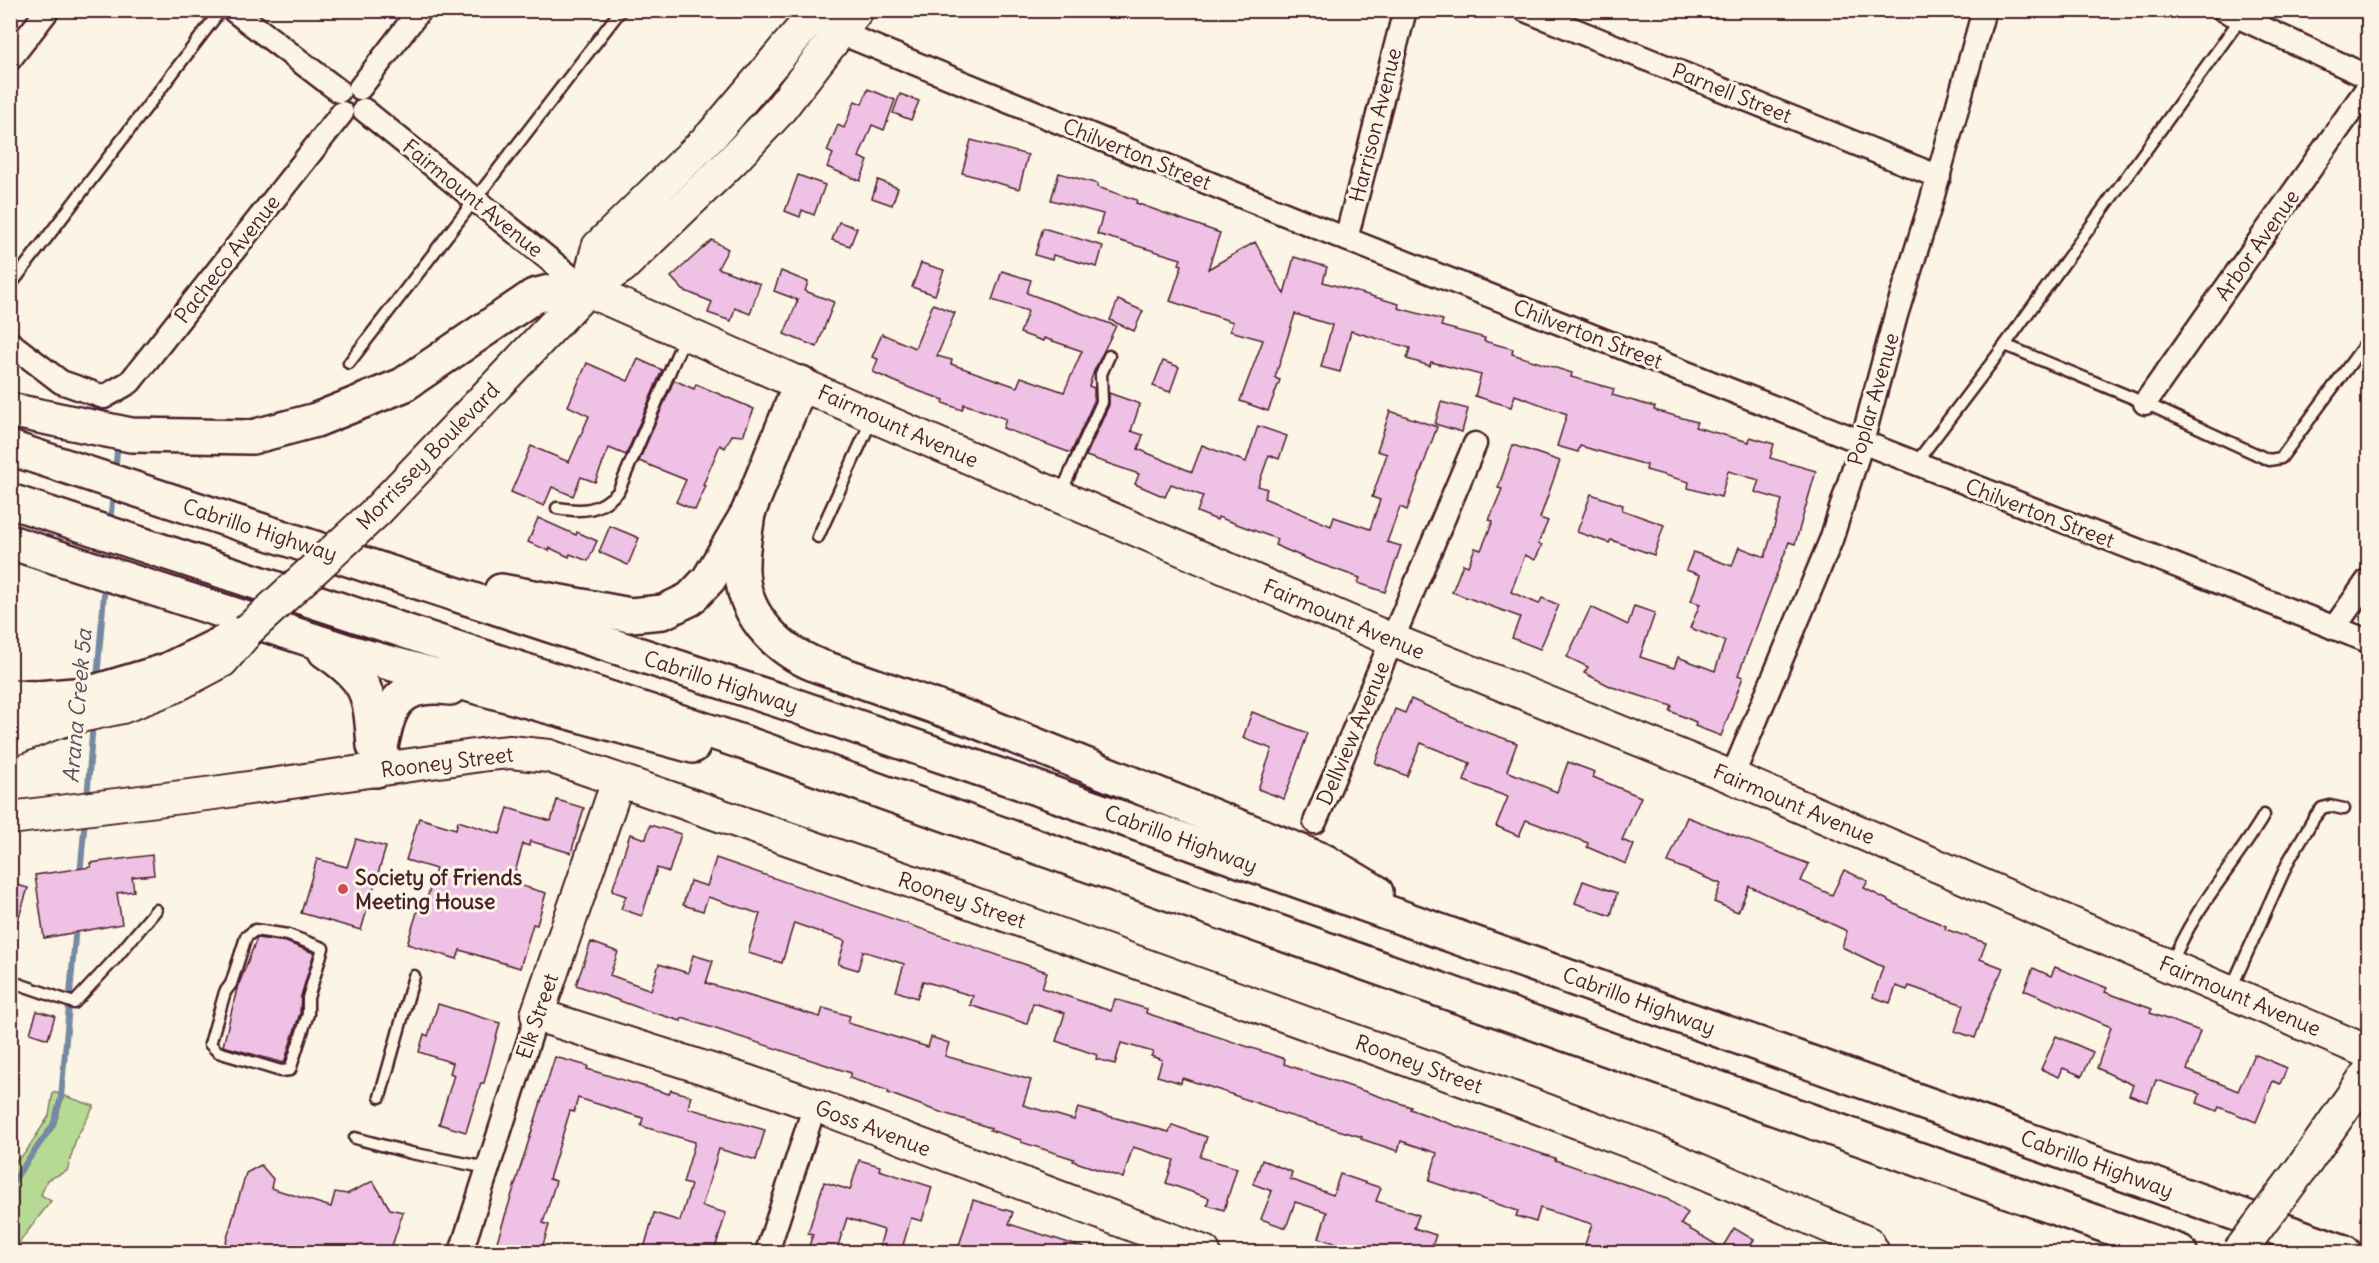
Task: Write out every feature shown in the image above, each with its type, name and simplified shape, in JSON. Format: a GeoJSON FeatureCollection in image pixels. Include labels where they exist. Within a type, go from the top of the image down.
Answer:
{"type":"FeatureCollection","features":[{"type":"Feature","properties":{"kind":"highway"},"geometry":{"type":"LineString","coordinates":[[10,410],[131,435],[252,437],[316,420],[403,385],[534,296],[565,288],[587,290]]}},
{"type":"Feature","properties":{"kind":"highway"},"geometry":{"type":"LineString","coordinates":[[365,564],[615,613],[647,615],[677,607],[701,589],[717,567],[748,513],[801,383]]}},
{"type":"Feature","properties":{"kind":"highway","name":"Cabrillo Highway"},"geometry":{"type":"LineString","coordinates":[[10,448],[970,765],[2344,1252]]}},
{"type":"Feature","properties":{"kind":"highway"},"geometry":{"type":"LineString","coordinates":[[10,501],[689,724],[2180,1252]]}},
{"type":"Feature","properties":{"kind":"highway"},"geometry":{"type":"LineString","coordinates":[[748,513],[741,566],[746,595],[760,623],[769,635],[791,653],[976,721],[1323,861],[1444,932]]}},
{"type":"Feature","properties":{"kind":"highway"},"geometry":{"type":"LineString","coordinates":[[10,542],[349,652],[670,741],[824,772]]}},
{"type":"Feature","properties":{"kind":"highway"},"geometry":{"type":"LineString","coordinates":[[10,697],[37,698],[87,694],[203,661],[247,631]]}},
{"type":"Feature","properties":{"kind":"highway"},"geometry":{"type":"LineString","coordinates":[[301,636],[347,667],[365,687],[371,710],[376,770]]}},
{"type":"Feature","properties":{"kind":"highway"},"geometry":{"type":"LineString","coordinates":[[376,770],[392,707],[397,700],[411,691],[420,688],[443,687],[517,699]]}},
{"type":"Feature","properties":{"kind":"highway"},"geometry":{"type":"LineString","coordinates":[[10,718],[62,720]]}},
{"type":"Feature","properties":{"kind":"street"},"geometry":{"type":"LineString","coordinates":[[10,59],[48,10]]}},
{"type":"Feature","properties":{"kind":"street","name":"Fairmount Avenue"},"geometry":{"type":"LineString","coordinates":[[233,10],[351,101],[587,290],[1392,640],[1732,777],[2368,1052]]}},
{"type":"Feature","properties":{"kind":"street","name":"Pacheco Avenue"},"geometry":{"type":"LineString","coordinates":[[10,343],[61,382],[104,397],[130,382],[420,10]]}},
{"type":"Feature","properties":{"kind":"street","name":"Harrison Avenue"},"geometry":{"type":"LineString","coordinates":[[1346,239],[1405,10]]}},
{"type":"Feature","properties":{"kind":"street","name":"Parnell Street"},"geometry":{"type":"LineString","coordinates":[[1525,10],[1939,177]]}},
{"type":"Feature","properties":{"kind":"street","name":"Poplar Avenue"},"geometry":{"type":"LineString","coordinates":[[1732,777],[1831,540],[1862,442],[1896,315],[1939,177],[1984,10]]}},
{"type":"Feature","properties":{"kind":"street"},"geometry":{"type":"LineString","coordinates":[[2233,14],[2368,77]]}},
{"type":"Feature","properties":{"kind":"street","name":"Chilverton Street"},"geometry":{"type":"LineString","coordinates":[[831,19],[1346,239],[2368,641]]}},
{"type":"Feature","properties":{"kind":"street","name":"Morrissey Boulevard"},"geometry":{"type":"LineString","coordinates":[[247,631],[377,511],[587,290],[598,248],[831,19]]}},
{"type":"Feature","properties":{"kind":"street","name":"Arbor Avenue"},"geometry":{"type":"LineString","coordinates":[[2145,402],[2368,87]]}},
{"type":"Feature","properties":{"kind":"street","name":"Dellview Avenue"},"geometry":{"type":"LineString","coordinates":[[1315,822],[1475,444]]}},
{"type":"Feature","properties":{"kind":"street"},"geometry":{"type":"LineString","coordinates":[[2334,628],[2368,580]]}},
{"type":"Feature","properties":{"kind":"street"},"geometry":{"type":"LineString","coordinates":[[10,740],[62,720],[122,707],[171,688],[203,661]]}},
{"type":"Feature","properties":{"kind":"street","name":"Rooney Street"},"geometry":{"type":"LineString","coordinates":[[10,818],[488,754],[522,753],[549,756],[944,893],[1641,1146],[1868,1243],[1873,1252]]}},
{"type":"Feature","properties":{"kind":"street","name":"Elk Street"},"geometry":{"type":"LineString","coordinates":[[461,1252],[537,1015],[618,781]]}},
{"type":"Feature","properties":{"kind":"street","name":"Goss Avenue"},"geometry":{"type":"LineString","coordinates":[[537,1015],[815,1105],[1204,1252]]}},
{"type":"Feature","properties":{"kind":"street"},"geometry":{"type":"LineString","coordinates":[[2239,1252],[2307,1161],[2368,1073]]}},
{"type":"Feature","properties":{"kind":"street"},"geometry":{"type":"LineString","coordinates":[[767,1252],[815,1105]]}},
{"type":"Feature","properties":{"kind":"lane"},"geometry":{"type":"LineString","coordinates":[[10,286],[221,10]]}},
{"type":"Feature","properties":{"kind":"lane"},"geometry":{"type":"LineString","coordinates":[[349,363],[621,10]]}},
{"type":"Feature","properties":{"kind":"lane"},"geometry":{"type":"LineString","coordinates":[[1915,464],[2005,345],[2233,14]]}},
{"type":"Feature","properties":{"kind":"lane"},"geometry":{"type":"LineString","coordinates":[[557,508],[578,511],[594,509],[608,502],[618,492],[686,333]]}},
{"type":"Feature","properties":{"kind":"lane"},"geometry":{"type":"LineString","coordinates":[[2005,345],[2145,402],[2269,460],[2281,458],[2368,340]]}},
{"type":"Feature","properties":{"kind":"lane"},"geometry":{"type":"LineString","coordinates":[[1059,496],[1101,402],[1101,374],[1108,356]]}},
{"type":"Feature","properties":{"kind":"lane"},"geometry":{"type":"LineString","coordinates":[[818,537],[873,416]]}},
{"type":"Feature","properties":{"kind":"lane"},"geometry":{"type":"LineString","coordinates":[[2230,991],[2289,860],[2314,818],[2322,808],[2330,806],[2344,809]]}},
{"type":"Feature","properties":{"kind":"lane"},"geometry":{"type":"LineString","coordinates":[[2171,966],[2195,916],[2233,864],[2265,814]]}},
{"type":"Feature","properties":{"kind":"lane"},"geometry":{"type":"LineString","coordinates":[[10,981],[74,1003],[156,910]]}},
{"type":"Feature","properties":{"kind":"lane"},"geometry":{"type":"LineString","coordinates":[[255,930],[288,935],[323,948],[308,998],[308,1014],[290,1070],[281,1071],[218,1052],[210,1044],[225,992],[231,984],[246,937],[255,930]]}},
{"type":"Feature","properties":{"kind":"lane"},"geometry":{"type":"LineString","coordinates":[[380,1097],[414,976]]}},
{"type":"Feature","properties":{"kind":"lane"},"geometry":{"type":"LineString","coordinates":[[355,1138],[411,1153],[488,1168]]}},
{"type":"Feature","properties":{"kind":"green space"},"geometry":{"type":"Polygon","coordinates":[[[53,1092],[94,1106],[76,1139],[67,1171],[47,1180],[41,1195],[51,1201],[21,1240],[17,1252],[11,1252],[11,1165],[25,1153],[49,1116],[53,1092]]]}},
{"type":"Feature","properties":{"kind":"building"},"geometry":{"type":"Polygon","coordinates":[[[868,89],[895,100],[884,130],[872,125],[859,157],[868,161],[860,181],[827,167],[833,154],[827,151],[838,125],[844,128],[855,101],[862,104],[868,89]]]}},
{"type":"Feature","properties":{"kind":"building"},"geometry":{"type":"Polygon","coordinates":[[[900,94],[919,101],[911,120],[893,113],[900,94]]]}},
{"type":"Feature","properties":{"kind":"building"},"geometry":{"type":"Polygon","coordinates":[[[971,140],[1028,155],[1019,189],[962,173],[971,140]]]}},
{"type":"Feature","properties":{"kind":"building"},"geometry":{"type":"Polygon","coordinates":[[[1059,173],[1098,184],[1097,187],[1137,200],[1136,203],[1220,233],[1208,269],[1255,242],[1284,294],[1294,257],[1327,267],[1323,282],[1399,304],[1398,308],[1443,320],[1441,326],[1485,338],[1484,341],[1513,349],[1512,354],[1572,373],[1571,377],[1614,389],[1612,395],[1697,422],[1695,427],[1749,442],[1750,437],[1774,444],[1770,458],[1816,471],[1795,544],[1789,542],[1738,675],[1743,677],[1721,736],[1695,726],[1696,722],[1670,711],[1672,706],[1612,687],[1584,673],[1588,667],[1567,657],[1591,607],[1628,625],[1634,606],[1655,613],[1640,657],[1674,668],[1678,657],[1715,671],[1725,641],[1690,628],[1700,604],[1691,601],[1700,575],[1686,570],[1693,552],[1732,566],[1739,547],[1765,557],[1782,500],[1755,492],[1759,480],[1728,471],[1721,497],[1688,488],[1689,482],[1646,470],[1647,465],[1580,446],[1578,452],[1557,446],[1567,414],[1515,395],[1511,407],[1475,396],[1481,375],[1431,362],[1430,366],[1407,359],[1410,348],[1351,331],[1340,372],[1321,367],[1332,325],[1295,314],[1275,378],[1280,380],[1268,411],[1240,401],[1263,340],[1230,331],[1233,322],[1170,301],[1182,265],[1179,264],[1181,259],[1097,234],[1103,214],[1051,200],[1059,173]]]}},
{"type":"Feature","properties":{"kind":"building"},"geometry":{"type":"Polygon","coordinates":[[[798,175],[825,185],[814,215],[802,210],[800,217],[785,211],[798,175]]]}},
{"type":"Feature","properties":{"kind":"building"},"geometry":{"type":"Polygon","coordinates":[[[878,180],[898,188],[892,205],[872,198],[878,180]]]}},
{"type":"Feature","properties":{"kind":"building"},"geometry":{"type":"Polygon","coordinates":[[[839,222],[857,228],[850,246],[832,240],[839,222]]]}},
{"type":"Feature","properties":{"kind":"building"},"geometry":{"type":"Polygon","coordinates":[[[1043,228],[1103,246],[1097,267],[1053,255],[1052,260],[1035,255],[1043,228]]]}},
{"type":"Feature","properties":{"kind":"building"},"geometry":{"type":"Polygon","coordinates":[[[712,240],[728,249],[718,268],[760,284],[750,314],[735,308],[731,321],[708,313],[712,302],[683,290],[671,277],[712,240]]]}},
{"type":"Feature","properties":{"kind":"building"},"geometry":{"type":"Polygon","coordinates":[[[921,263],[944,270],[935,295],[912,287],[921,263]]]}},
{"type":"Feature","properties":{"kind":"building"},"geometry":{"type":"Polygon","coordinates":[[[781,271],[808,282],[805,291],[834,302],[817,347],[784,334],[798,300],[774,291],[781,271]]]}},
{"type":"Feature","properties":{"kind":"building"},"geometry":{"type":"Polygon","coordinates":[[[1002,271],[1031,280],[1027,293],[1116,326],[1094,371],[1089,386],[1094,388],[1094,401],[1071,453],[1003,428],[1006,419],[964,404],[962,410],[943,403],[944,400],[873,372],[878,359],[872,357],[882,334],[915,348],[933,304],[955,313],[937,356],[952,360],[951,364],[1017,387],[1021,377],[1064,392],[1082,351],[1044,338],[1043,341],[1020,333],[1028,311],[992,300],[1002,271]]]}},
{"type":"Feature","properties":{"kind":"building"},"geometry":{"type":"Polygon","coordinates":[[[1118,300],[1143,311],[1134,331],[1110,320],[1118,300]]]}},
{"type":"Feature","properties":{"kind":"building"},"geometry":{"type":"Polygon","coordinates":[[[638,359],[662,370],[626,455],[609,448],[595,482],[581,477],[573,496],[552,487],[544,506],[511,492],[531,446],[569,462],[589,416],[568,406],[587,363],[628,381],[638,359]]]}},
{"type":"Feature","properties":{"kind":"building"},"geometry":{"type":"Polygon","coordinates":[[[1163,361],[1179,367],[1170,392],[1153,386],[1163,361]]]}},
{"type":"Feature","properties":{"kind":"building"},"geometry":{"type":"Polygon","coordinates":[[[674,380],[694,389],[696,384],[754,409],[743,436],[732,435],[725,448],[720,445],[695,510],[676,502],[686,480],[639,461],[674,380]]]}},
{"type":"Feature","properties":{"kind":"building"},"geometry":{"type":"Polygon","coordinates":[[[1109,393],[1140,404],[1131,431],[1143,435],[1138,449],[1192,472],[1202,445],[1246,462],[1258,426],[1287,436],[1279,459],[1269,455],[1258,486],[1267,489],[1264,498],[1331,526],[1334,517],[1370,529],[1380,500],[1372,497],[1387,454],[1377,451],[1390,411],[1437,427],[1407,510],[1400,507],[1387,542],[1401,546],[1385,592],[1358,583],[1360,578],[1275,545],[1277,539],[1218,517],[1217,520],[1197,512],[1203,496],[1171,484],[1165,497],[1135,484],[1139,474],[1086,456],[1109,405],[1109,393]]]}},
{"type":"Feature","properties":{"kind":"building"},"geometry":{"type":"Polygon","coordinates":[[[1441,402],[1468,409],[1462,432],[1435,424],[1441,402]]]}},
{"type":"Feature","properties":{"kind":"building"},"geometry":{"type":"Polygon","coordinates":[[[1513,445],[1560,461],[1540,518],[1548,521],[1538,544],[1542,545],[1535,560],[1525,555],[1511,592],[1539,604],[1542,598],[1559,605],[1540,649],[1512,638],[1520,617],[1452,592],[1463,564],[1468,566],[1475,548],[1481,550],[1493,521],[1489,520],[1502,489],[1498,488],[1513,445]]]}},
{"type":"Feature","properties":{"kind":"building"},"geometry":{"type":"Polygon","coordinates":[[[1591,494],[1623,505],[1622,510],[1664,525],[1654,555],[1611,540],[1609,543],[1577,532],[1591,494]]]}},
{"type":"Feature","properties":{"kind":"building"},"geometry":{"type":"Polygon","coordinates":[[[538,518],[576,535],[577,532],[597,541],[588,561],[570,554],[569,557],[550,548],[549,551],[528,542],[538,518]]]}},
{"type":"Feature","properties":{"kind":"building"},"geometry":{"type":"Polygon","coordinates":[[[610,526],[639,538],[628,565],[599,552],[610,526]]]}},
{"type":"Feature","properties":{"kind":"building"},"geometry":{"type":"Polygon","coordinates":[[[1411,699],[1478,729],[1517,743],[1507,771],[1557,792],[1568,762],[1595,772],[1593,777],[1641,797],[1622,840],[1634,845],[1626,864],[1587,847],[1588,843],[1526,820],[1519,836],[1496,826],[1508,797],[1464,781],[1470,763],[1421,743],[1407,776],[1375,763],[1395,709],[1405,713],[1411,699]]]}},
{"type":"Feature","properties":{"kind":"building"},"geometry":{"type":"Polygon","coordinates":[[[1252,712],[1308,733],[1284,799],[1258,789],[1272,749],[1243,738],[1252,712]]]}},
{"type":"Feature","properties":{"kind":"building"},"geometry":{"type":"Polygon","coordinates":[[[557,800],[584,808],[571,853],[530,841],[529,846],[523,844],[512,883],[546,893],[537,925],[533,924],[520,968],[460,950],[457,959],[407,944],[419,906],[424,908],[436,869],[406,860],[419,818],[456,829],[458,821],[500,834],[508,808],[551,821],[557,800]]]}},
{"type":"Feature","properties":{"kind":"building"},"geometry":{"type":"Polygon","coordinates":[[[1687,817],[1809,864],[1801,881],[1832,895],[1844,870],[1868,881],[1864,888],[1905,909],[1946,926],[1945,929],[1986,943],[1980,959],[2003,968],[1975,1038],[1955,1031],[1964,1005],[1909,986],[1907,990],[1896,986],[1890,1003],[1873,997],[1883,967],[1842,947],[1847,931],[1749,886],[1738,912],[1714,902],[1721,884],[1668,862],[1687,817]]]}},
{"type":"Feature","properties":{"kind":"building"},"geometry":{"type":"Polygon","coordinates":[[[650,825],[681,834],[669,872],[657,868],[642,916],[621,909],[626,896],[612,891],[630,834],[646,839],[650,825]]]}},
{"type":"Feature","properties":{"kind":"building"},"geometry":{"type":"Polygon","coordinates":[[[356,839],[386,847],[361,930],[301,913],[317,859],[347,867],[356,839]]]}},
{"type":"Feature","properties":{"kind":"building"},"geometry":{"type":"Polygon","coordinates":[[[152,855],[154,875],[132,877],[134,891],[117,893],[122,924],[44,938],[35,875],[91,867],[90,863],[152,855]]]}},
{"type":"Feature","properties":{"kind":"building"},"geometry":{"type":"Polygon","coordinates":[[[716,858],[1047,972],[1042,988],[1111,1011],[1115,999],[1147,1009],[1146,1013],[1285,1059],[1284,1064],[1667,1199],[1688,1213],[1681,1224],[1722,1248],[1734,1228],[1754,1240],[1746,1252],[1609,1252],[1585,1244],[1592,1224],[1540,1208],[1536,1222],[1516,1216],[1518,1211],[1429,1181],[1437,1153],[1401,1141],[1398,1151],[1361,1139],[1362,1137],[1274,1111],[1274,1109],[1182,1078],[1181,1083],[1157,1076],[1162,1060],[1151,1056],[1153,1052],[1121,1043],[1115,1064],[1096,1059],[1097,1055],[1056,1041],[1065,1013],[1033,1003],[1027,1024],[970,1005],[973,996],[923,981],[917,998],[896,991],[904,964],[863,951],[858,970],[838,964],[845,941],[794,923],[782,963],[748,953],[760,914],[708,897],[703,911],[683,905],[690,881],[707,886],[716,858]]]}},
{"type":"Feature","properties":{"kind":"building"},"geometry":{"type":"Polygon","coordinates":[[[1583,881],[1617,893],[1611,916],[1575,903],[1583,881]]]}},
{"type":"Feature","properties":{"kind":"building"},"geometry":{"type":"Polygon","coordinates":[[[10,883],[28,888],[14,933],[10,932],[10,883]]]}},
{"type":"Feature","properties":{"kind":"building"},"geometry":{"type":"Polygon","coordinates":[[[257,938],[286,942],[314,953],[301,996],[300,1013],[284,1063],[223,1046],[237,989],[257,938]]]}},
{"type":"Feature","properties":{"kind":"building"},"geometry":{"type":"Polygon","coordinates":[[[591,942],[618,952],[610,975],[651,990],[659,964],[688,973],[693,955],[713,961],[706,983],[820,1017],[823,1008],[850,1016],[848,1023],[928,1047],[931,1037],[949,1043],[945,1056],[1031,1080],[1023,1105],[1074,1120],[1078,1108],[1169,1132],[1172,1125],[1207,1137],[1200,1157],[1237,1168],[1224,1210],[1207,1205],[1209,1198],[1166,1183],[1174,1160],[1133,1147],[1123,1178],[849,1078],[851,1073],[682,1018],[681,1021],[645,1010],[576,985],[591,942]]]}},
{"type":"Feature","properties":{"kind":"building"},"geometry":{"type":"Polygon","coordinates":[[[2055,967],[2107,988],[2105,992],[2152,1009],[2150,1013],[2200,1031],[2187,1070],[2238,1091],[2254,1054],[2287,1068],[2280,1084],[2273,1081],[2256,1122],[2219,1107],[2217,1111],[2197,1103],[2200,1094],[2156,1080],[2148,1102],[2129,1095],[2133,1085],[2097,1068],[2111,1027],[2024,990],[2033,968],[2051,976],[2055,967]]]}},
{"type":"Feature","properties":{"kind":"building"},"geometry":{"type":"Polygon","coordinates":[[[438,1004],[500,1023],[484,1083],[481,1083],[466,1132],[439,1124],[454,1075],[450,1073],[453,1063],[419,1052],[424,1034],[428,1036],[438,1004]]]}},
{"type":"Feature","properties":{"kind":"building"},"geometry":{"type":"Polygon","coordinates":[[[37,1011],[55,1016],[48,1039],[30,1033],[37,1011]]]}},
{"type":"Feature","properties":{"kind":"building"},"geometry":{"type":"Polygon","coordinates":[[[2056,1036],[2093,1052],[2082,1076],[2063,1068],[2059,1077],[2041,1069],[2056,1036]]]}},
{"type":"Feature","properties":{"kind":"building"},"geometry":{"type":"Polygon","coordinates":[[[555,1057],[669,1094],[671,1090],[691,1096],[688,1108],[765,1130],[756,1160],[719,1149],[702,1206],[726,1213],[714,1252],[643,1252],[654,1213],[680,1221],[691,1185],[683,1183],[695,1142],[641,1126],[643,1118],[578,1098],[574,1112],[570,1111],[549,1179],[556,1181],[543,1223],[549,1225],[541,1252],[510,1252],[495,1248],[555,1057]]]}},
{"type":"Feature","properties":{"kind":"building"},"geometry":{"type":"Polygon","coordinates":[[[859,1160],[880,1166],[879,1170],[932,1187],[922,1221],[911,1218],[901,1252],[878,1252],[884,1230],[847,1218],[836,1252],[807,1252],[813,1234],[808,1233],[824,1182],[850,1190],[859,1160]]]}},
{"type":"Feature","properties":{"kind":"building"},"geometry":{"type":"Polygon","coordinates":[[[1262,1160],[1292,1172],[1290,1179],[1333,1195],[1340,1174],[1381,1188],[1376,1201],[1419,1215],[1414,1228],[1436,1235],[1430,1252],[1363,1252],[1319,1238],[1327,1212],[1295,1202],[1286,1228],[1261,1219],[1272,1191],[1253,1184],[1262,1160]]]}},
{"type":"Feature","properties":{"kind":"building"},"geometry":{"type":"Polygon","coordinates":[[[261,1165],[273,1179],[271,1188],[331,1207],[335,1192],[347,1194],[373,1181],[390,1209],[403,1212],[390,1252],[223,1252],[246,1173],[261,1165]]]}},
{"type":"Feature","properties":{"kind":"building"},"geometry":{"type":"Polygon","coordinates":[[[973,1200],[1013,1212],[1009,1224],[1088,1249],[1087,1252],[957,1252],[973,1200]]]}},
{"type":"Feature","properties":{"kind":"waterway","name":"Arana Creek 5a"},"geometry":{"type":"LineString","coordinates":[[115,473],[118,441]]}},
{"type":"Feature","properties":{"kind":"waterway","name":"Arana Creek 5a"},"geometry":{"type":"LineString","coordinates":[[110,524],[113,492]]}},
{"type":"Feature","properties":{"kind":"waterway","name":"Arana Creek 5a"},"geometry":{"type":"LineString","coordinates":[[97,679],[105,582]]}},
{"type":"Feature","properties":{"kind":"waterway","name":"Arana Creek 5a"},"geometry":{"type":"LineString","coordinates":[[87,799],[93,722]]}},
{"type":"Feature","properties":{"kind":"waterway","name":"Arana Creek 5a"},"geometry":{"type":"LineString","coordinates":[[80,876],[85,818]]}},
{"type":"Feature","properties":{"kind":"waterway","name":"Arana Creek 5a"},"geometry":{"type":"LineString","coordinates":[[10,1189],[53,1125],[61,1098],[76,925]]}},
{"type":"Feature","properties":{"kind":"place","name":"Society of Friends Meeting House"},"geometry":{"type":"Point","coordinates":[343,889]}}]}
